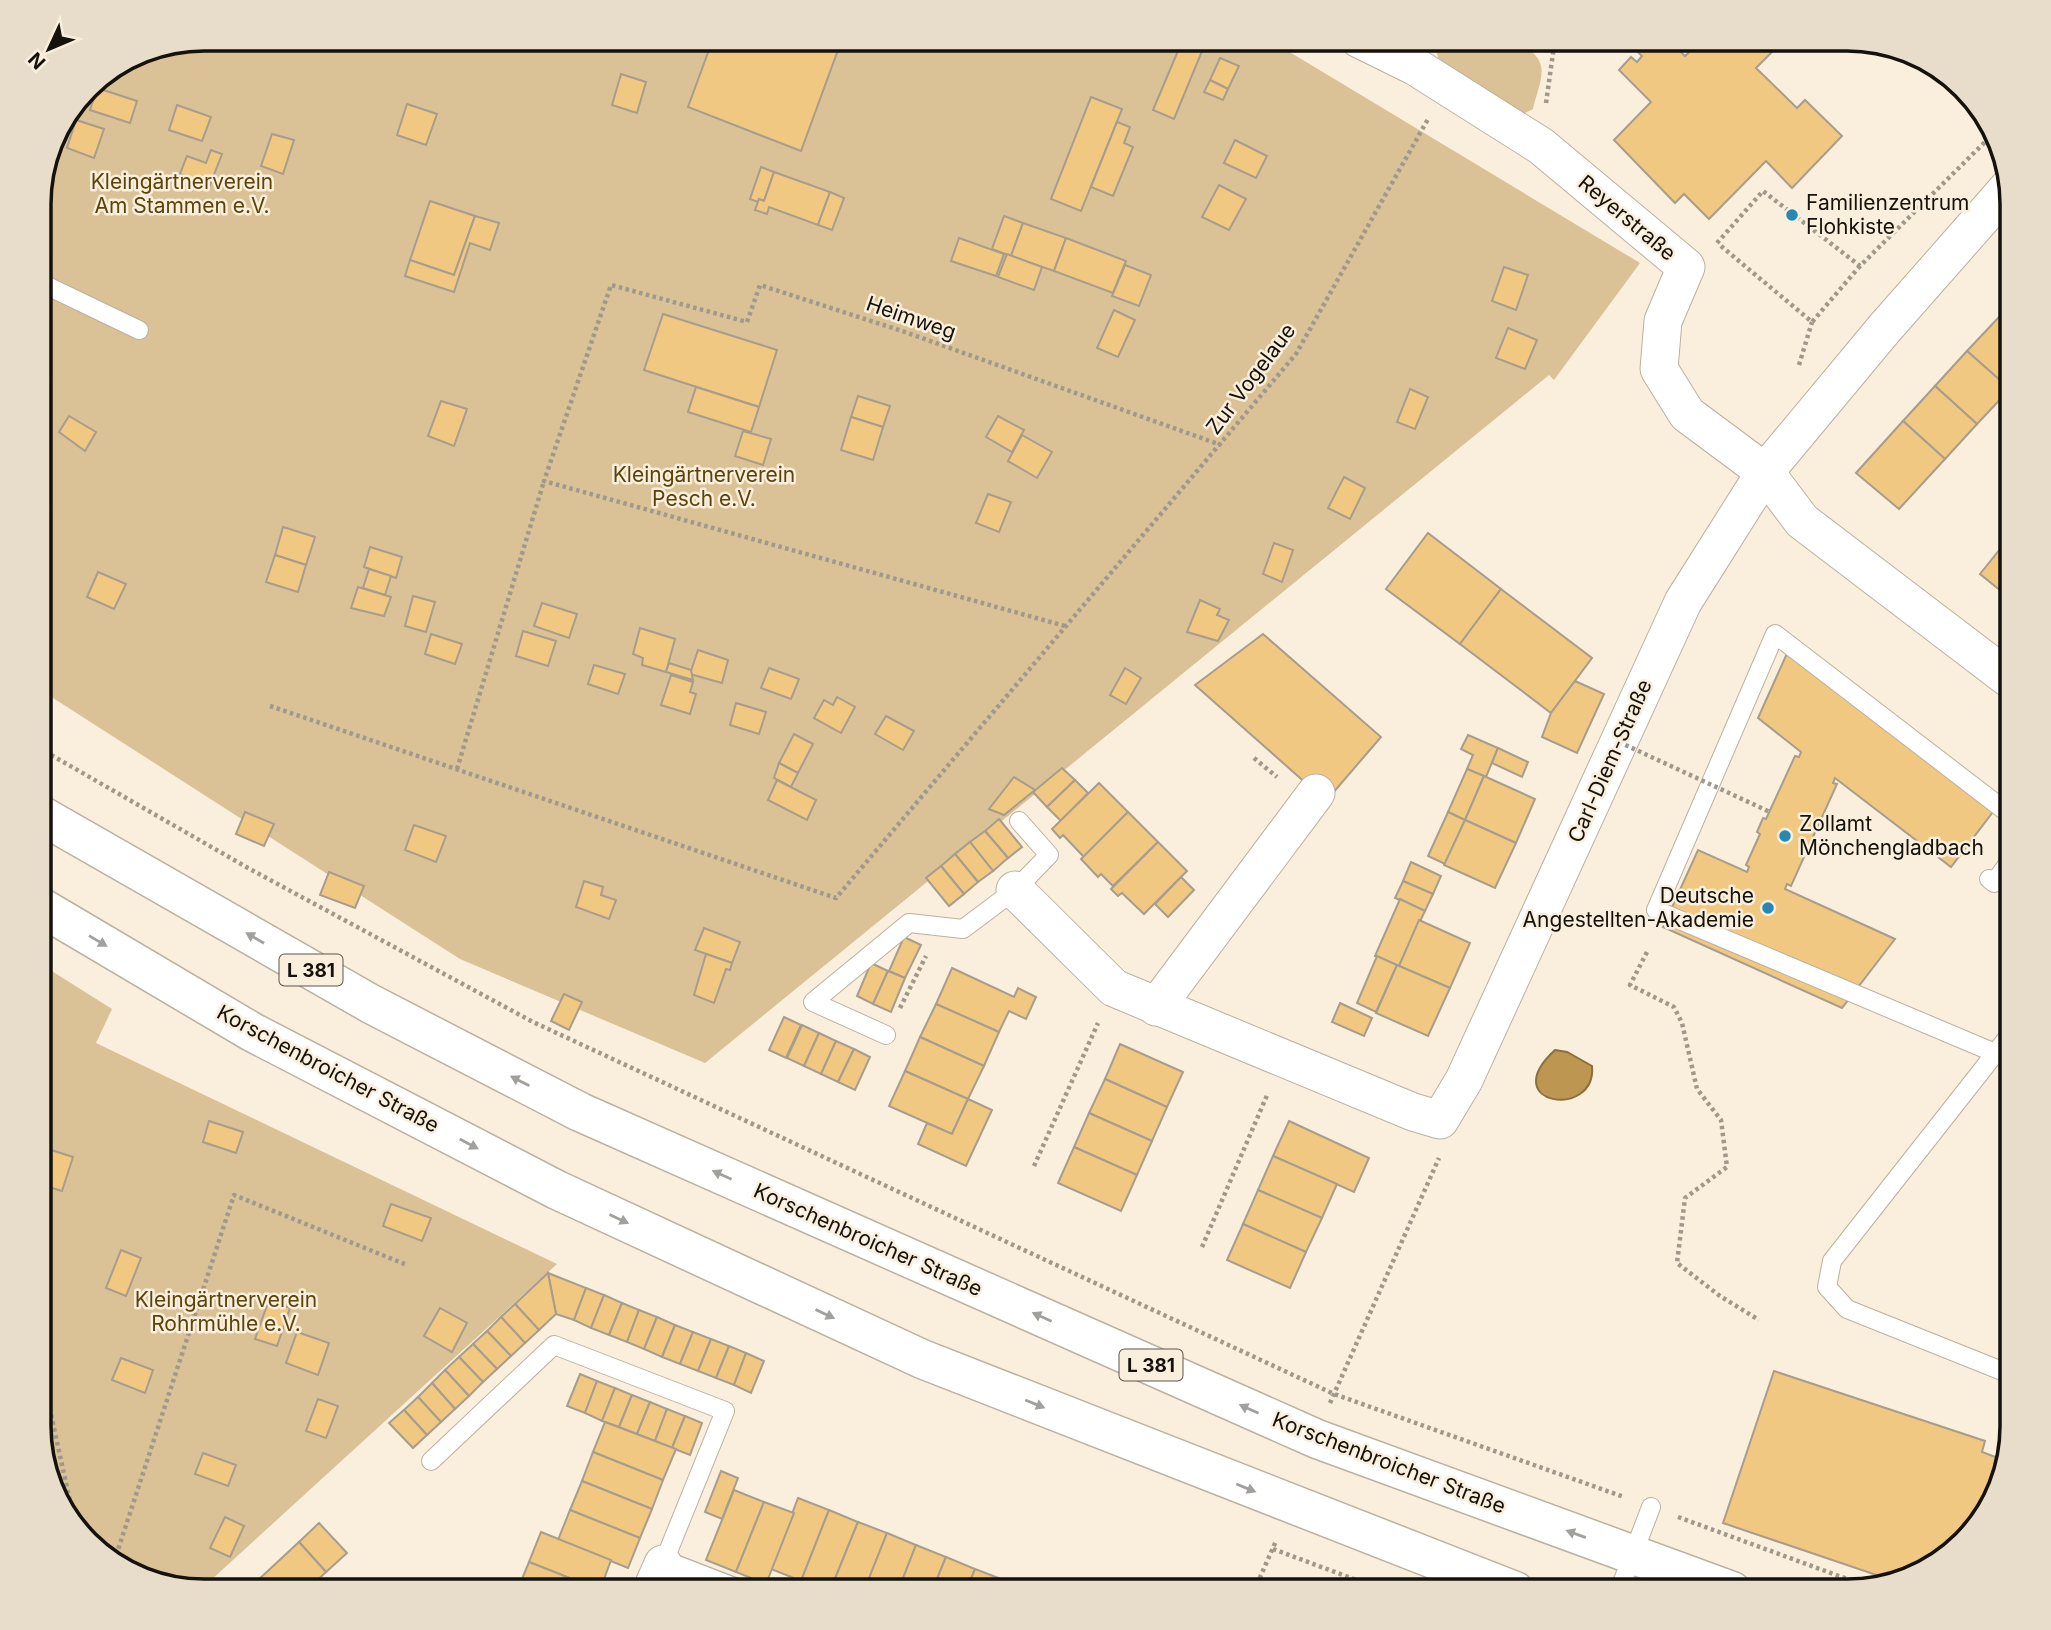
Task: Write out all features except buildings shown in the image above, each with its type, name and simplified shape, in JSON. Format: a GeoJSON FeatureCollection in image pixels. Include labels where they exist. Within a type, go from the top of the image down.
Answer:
{"type":"FeatureCollection","features":[{"type":"Feature","properties":{"kind":"main road","name":"Korschenbroicher Straße"},"geometry":{"type":"LineString","coordinates":[[51,821],[370,1004],[580,1112],[1317,1439],[1699,1579]]}},
{"type":"Feature","properties":{"kind":"main road","name":"Korschenbroicher Straße"},"geometry":{"type":"LineString","coordinates":[[51,913],[252,1032],[557,1190],[922,1359],[1484,1579]]}},
{"type":"Feature","properties":{"kind":"street","name":"Reyerstraße"},"geometry":{"type":"LineString","coordinates":[[1415,53],[1449,90],[1541,146],[1686,267],[1663,321],[1659,369],[1687,414],[1765,472],[1802,521],[2000,672]]}},
{"type":"Feature","properties":{"kind":"street","name":"Carl-Diem-Straße"},"geometry":{"type":"LineString","coordinates":[[1440,1119],[1464,1080],[1679,608],[1765,472],[1884,329],[2000,198]]}},
{"type":"Feature","properties":{"kind":"street"},"geometry":{"type":"LineString","coordinates":[[1156,1007],[1316,793]]}},
{"type":"Feature","properties":{"kind":"street"},"geometry":{"type":"LineString","coordinates":[[1015,890],[1114,988],[1413,1112],[1440,1119]]}},
{"type":"Feature","properties":{"kind":"lane"},"geometry":{"type":"LineString","coordinates":[[51,288],[139,331]]}},
{"type":"Feature","properties":{"kind":"lane"},"geometry":{"type":"LineString","coordinates":[[1995,1053],[1656,910],[1776,634],[2000,807]]}},
{"type":"Feature","properties":{"kind":"lane"},"geometry":{"type":"LineString","coordinates":[[886,1035],[813,1002],[909,923],[963,929],[1015,890],[1049,855],[1019,821]]}},
{"type":"Feature","properties":{"kind":"lane"},"geometry":{"type":"LineString","coordinates":[[1989,879],[1994,883],[2000,875]]}},
{"type":"Feature","properties":{"kind":"lane"},"geometry":{"type":"LineString","coordinates":[[2000,1047],[1832,1261],[1827,1287],[1847,1308],[2000,1370]]}},
{"type":"Feature","properties":{"kind":"lane"},"geometry":{"type":"LineString","coordinates":[[431,1461],[554,1345],[725,1411],[657,1578]]}},
{"type":"Feature","properties":{"kind":"lane"},"geometry":{"type":"LineString","coordinates":[[1623,1579],[1651,1507]]}},
{"type":"Feature","properties":{"kind":"path"},"geometry":{"type":"LineString","coordinates":[[1541,146],[1554,51]]}},
{"type":"Feature","properties":{"kind":"path","name":"Zur Vogelaue"},"geometry":{"type":"LineString","coordinates":[[457,769],[836,898],[1296,354],[1422,129],[1449,90]]}},
{"type":"Feature","properties":{"kind":"path"},"geometry":{"type":"LineString","coordinates":[[1718,243],[1812,322],[1860,266],[1987,140]]}},
{"type":"Feature","properties":{"kind":"path"},"geometry":{"type":"LineString","coordinates":[[1686,267],[1718,243],[1763,191],[1860,266]]}},
{"type":"Feature","properties":{"kind":"path","name":"Heimweg"},"geometry":{"type":"LineString","coordinates":[[544,481],[611,285],[747,322],[760,285],[944,345],[1221,445]]}},
{"type":"Feature","properties":{"kind":"path"},"geometry":{"type":"LineString","coordinates":[[270,706],[457,769],[544,481],[1065,626]]}},
{"type":"Feature","properties":{"kind":"path"},"geometry":{"type":"LineString","coordinates":[[1619,742],[1770,812]]}},
{"type":"Feature","properties":{"kind":"path"},"geometry":{"type":"LineString","coordinates":[[51,755],[248,868],[533,1022],[1334,1394],[1846,1579]]}},
{"type":"Feature","properties":{"kind":"path"},"geometry":{"type":"LineString","coordinates":[[886,1035],[940,927]]}},
{"type":"Feature","properties":{"kind":"path"},"geometry":{"type":"LineString","coordinates":[[1647,951],[1630,985],[1674,1007],[1682,1023],[1698,1089],[1721,1120],[1727,1167],[1685,1198],[1677,1263],[1720,1296],[1759,1320]]}},
{"type":"Feature","properties":{"kind":"path"},"geometry":{"type":"LineString","coordinates":[[1034,1166],[1114,988]]}},
{"type":"Feature","properties":{"kind":"path"},"geometry":{"type":"LineString","coordinates":[[1202,1247],[1283,1058]]}},
{"type":"Feature","properties":{"kind":"path"},"geometry":{"type":"LineString","coordinates":[[1334,1394],[1442,1153],[1440,1119]]}},
{"type":"Feature","properties":{"kind":"path"},"geometry":{"type":"LineString","coordinates":[[117,1552],[234,1195],[407,1265]]}},
{"type":"Feature","properties":{"kind":"path"},"geometry":{"type":"LineString","coordinates":[[51,1415],[70,1500]]}},
{"type":"Feature","properties":{"kind":"path"},"geometry":{"type":"LineString","coordinates":[[1259,1579],[1273,1549],[1354,1579]]}},
{"type":"Feature","properties":{"kind":"green space","name":"Kleingärtnerverein Pesch e.V."},"geometry":{"type":"Polygon","coordinates":[[[204,51],[1288,51],[1640,263],[1554,380],[1549,375],[705,1063],[460,959],[51,697],[52,184],[59,154],[82,111],[103,89],[127,71],[164,56],[204,51]]]}},
{"type":"Feature","properties":{"kind":"green space"},"geometry":{"type":"Polygon","coordinates":[[[1437,51],[1529,51],[1535,55],[1542,71],[1533,109],[1523,114],[1439,62],[1437,51]]]}},
{"type":"Feature","properties":{"kind":"green space","name":"Kleingärtnerverein Rohrmühle e.V."},"geometry":{"type":"Polygon","coordinates":[[[51,971],[112,1009],[96,1043],[557,1264],[212,1579],[164,1574],[127,1559],[89,1527],[71,1503],[56,1466],[51,1436],[51,971]]]}},
{"type":"Feature","properties":{"kind":"shaded area"},"geometry":{"type":"Polygon","coordinates":[[[1555,1050],[1567,1052],[1592,1066],[1589,1083],[1580,1094],[1567,1099],[1553,1099],[1542,1093],[1536,1083],[1540,1069],[1555,1050]]]}},
{"type":"Feature","properties":{"kind":"place","name":"Familienzentrum Flohkiste"},"geometry":{"type":"Point","coordinates":[1792,215]}},
{"type":"Feature","properties":{"kind":"place","name":"Zollamt Mönchengladbach"},"geometry":{"type":"Point","coordinates":[1785,836]}},
{"type":"Feature","properties":{"kind":"place","name":"Deutsche Angestellten-Akademie"},"geometry":{"type":"Point","coordinates":[1768,908]}},
{"type":"Feature","properties":{"kind":"park label","name":"Kleingärtnerverein Am Stammen e.V."},"geometry":{"type":"Point","coordinates":[182,194]}}]}
